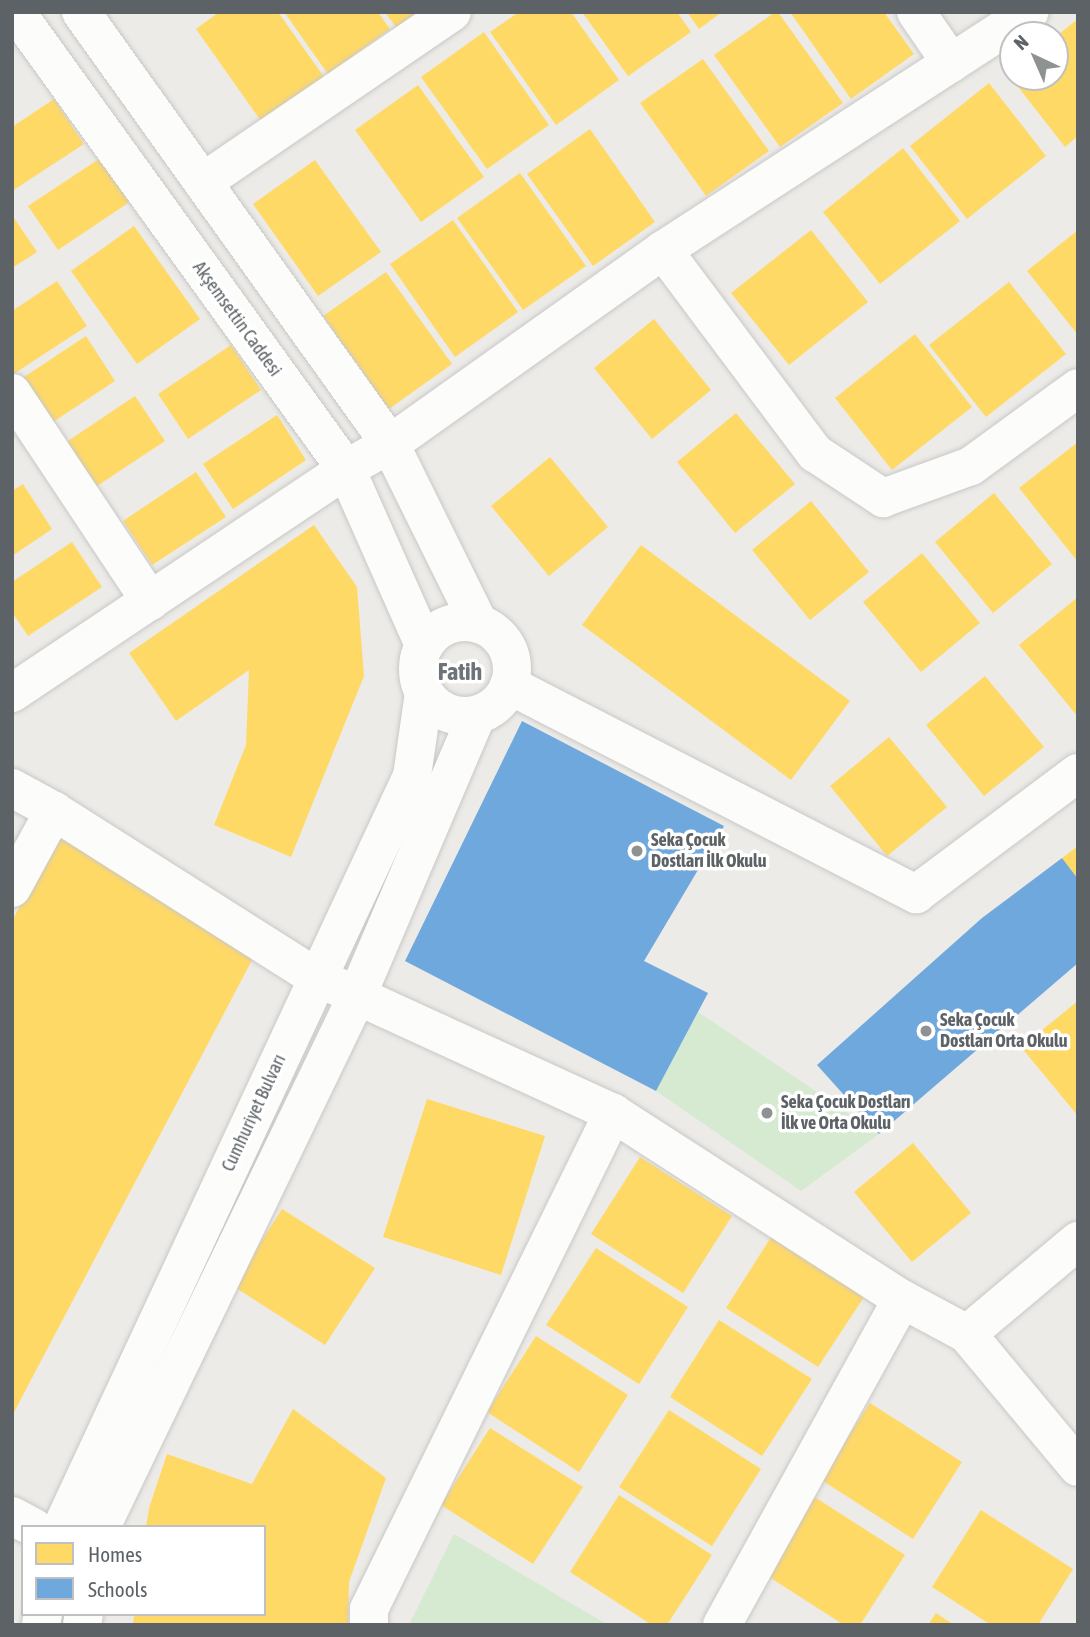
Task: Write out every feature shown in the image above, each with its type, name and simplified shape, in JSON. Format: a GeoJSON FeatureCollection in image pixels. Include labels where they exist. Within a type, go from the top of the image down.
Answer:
{"type":"FeatureCollection","features":[{"type":"Feature","properties":{"kind":"street","name":"Akşemsettin Caddesi"},"geometry":{"type":"LineString","coordinates":[[16,12],[345,469],[424,645]]}},
{"type":"Feature","properties":{"kind":"street"},"geometry":{"type":"LineString","coordinates":[[81,12],[390,444],[479,624]]}},
{"type":"Feature","properties":{"kind":"street"},"geometry":{"type":"LineString","coordinates":[[203,182],[452,12]]}},
{"type":"Feature","properties":{"kind":"street"},"geometry":{"type":"LineString","coordinates":[[916,12],[951,63]]}},
{"type":"Feature","properties":{"kind":"street"},"geometry":{"type":"LineString","coordinates":[[12,693],[345,469],[390,444],[663,250],[1028,12]]}},
{"type":"Feature","properties":{"kind":"street"},"geometry":{"type":"LineString","coordinates":[[663,250],[815,453],[883,498],[971,466],[1078,387]]}},
{"type":"Feature","properties":{"kind":"street"},"geometry":{"type":"LineString","coordinates":[[12,393],[150,601]]}},
{"type":"Feature","properties":{"kind":"street"},"geometry":{"type":"LineString","coordinates":[[102,1525],[357,996],[477,715],[502,698],[509,685],[510,655],[493,631],[479,624],[464,622],[448,625],[435,633],[424,645],[418,669],[424,693],[447,713],[477,715]]}},
{"type":"Feature","properties":{"kind":"street"},"geometry":{"type":"LineString","coordinates":[[509,685],[916,894],[1078,773]]}},
{"type":"Feature","properties":{"kind":"street","name":"Cumhuriyet Bulvarı"},"geometry":{"type":"LineString","coordinates":[[63,1525],[316,977],[412,776],[424,693]]}},
{"type":"Feature","properties":{"kind":"street"},"geometry":{"type":"LineString","coordinates":[[12,788],[54,811],[316,977],[613,1113],[902,1299],[967,1334],[1078,1466]]}},
{"type":"Feature","properties":{"kind":"street"},"geometry":{"type":"LineString","coordinates":[[12,888],[54,811]]}},
{"type":"Feature","properties":{"kind":"street"},"geometry":{"type":"LineString","coordinates":[[369,1625],[369,1609],[613,1113]]}},
{"type":"Feature","properties":{"kind":"street"},"geometry":{"type":"LineString","coordinates":[[967,1334],[1078,1241]]}},
{"type":"Feature","properties":{"kind":"street"},"geometry":{"type":"LineString","coordinates":[[722,1625],[902,1299]]}},
{"type":"Feature","properties":{"kind":"street"},"geometry":{"type":"LineString","coordinates":[[12,1516],[29,1525]]}},
{"type":"Feature","properties":{"kind":"green space","name":"Seka Çocuk Dostları İlk ve Orta Okulu"},"geometry":{"type":"Polygon","coordinates":[[[698,1012],[879,1134],[801,1191],[656,1091],[698,1012]]]}},
{"type":"Feature","properties":{"kind":"green space"},"geometry":{"type":"Polygon","coordinates":[[[454,1534],[608,1625],[409,1625],[454,1534]]]}},
{"type":"Feature","properties":{"kind":"building: Homes"},"geometry":{"type":"Polygon","coordinates":[[[219,12],[278,12],[324,77],[261,121],[196,29],[219,12]]]}},
{"type":"Feature","properties":{"kind":"building: Homes"},"geometry":{"type":"Polygon","coordinates":[[[284,12],[378,12],[390,29],[328,74],[284,12]]]}},
{"type":"Feature","properties":{"kind":"building: Homes"},"geometry":{"type":"Polygon","coordinates":[[[385,12],[421,12],[398,30],[385,12]]]}},
{"type":"Feature","properties":{"kind":"building: Homes"},"geometry":{"type":"Polygon","coordinates":[[[519,12],[571,12],[619,80],[556,125],[490,32],[519,12]]]}},
{"type":"Feature","properties":{"kind":"building: Homes"},"geometry":{"type":"Polygon","coordinates":[[[582,12],[677,12],[691,32],[628,76],[582,12]]]}},
{"type":"Feature","properties":{"kind":"building: Homes"},"geometry":{"type":"Polygon","coordinates":[[[687,12],[722,12],[699,29],[687,12]]]}},
{"type":"Feature","properties":{"kind":"building: Homes"},"geometry":{"type":"Polygon","coordinates":[[[778,12],[843,103],[780,147],[714,55],[778,12]]]}},
{"type":"Feature","properties":{"kind":"building: Homes"},"geometry":{"type":"Polygon","coordinates":[[[790,12],[884,12],[914,54],[851,99],[790,12]]]}},
{"type":"Feature","properties":{"kind":"building: Homes"},"geometry":{"type":"Polygon","coordinates":[[[1078,19],[1078,136],[1065,147],[1021,91],[1069,91],[1069,26],[1078,19]]]}},
{"type":"Feature","properties":{"kind":"building: Homes"},"geometry":{"type":"Polygon","coordinates":[[[484,32],[549,125],[487,169],[421,77],[484,32]]]}},
{"type":"Feature","properties":{"kind":"building: Homes"},"geometry":{"type":"Polygon","coordinates":[[[703,59],[769,151],[706,196],[640,103],[703,59]]]}},
{"type":"Feature","properties":{"kind":"building: Homes"},"geometry":{"type":"Polygon","coordinates":[[[989,83],[1046,156],[967,219],[910,146],[989,83]]]}},
{"type":"Feature","properties":{"kind":"building: Homes"},"geometry":{"type":"Polygon","coordinates":[[[418,85],[484,177],[421,222],[355,130],[418,85]]]}},
{"type":"Feature","properties":{"kind":"building: Homes"},"geometry":{"type":"Polygon","coordinates":[[[54,99],[84,144],[12,191],[12,127],[54,99]]]}},
{"type":"Feature","properties":{"kind":"building: Homes"},"geometry":{"type":"Polygon","coordinates":[[[590,129],[655,222],[593,266],[527,174],[590,129]]]}},
{"type":"Feature","properties":{"kind":"building: Homes"},"geometry":{"type":"Polygon","coordinates":[[[903,148],[960,221],[880,284],[823,212],[903,148]]]}},
{"type":"Feature","properties":{"kind":"building: Homes"},"geometry":{"type":"Polygon","coordinates":[[[102,157],[131,201],[58,250],[28,206],[102,157]]]}},
{"type":"Feature","properties":{"kind":"building: Homes"},"geometry":{"type":"Polygon","coordinates":[[[315,160],[381,252],[318,296],[253,204],[315,160]]]}},
{"type":"Feature","properties":{"kind":"building: Homes"},"geometry":{"type":"Polygon","coordinates":[[[520,173],[586,266],[523,310],[457,218],[520,173]]]}},
{"type":"Feature","properties":{"kind":"building: Homes"},"geometry":{"type":"Polygon","coordinates":[[[12,215],[37,252],[12,268],[12,215]]]}},
{"type":"Feature","properties":{"kind":"building: Homes"},"geometry":{"type":"Polygon","coordinates":[[[453,220],[518,312],[455,357],[390,264],[453,220]]]}},
{"type":"Feature","properties":{"kind":"building: Homes"},"geometry":{"type":"Polygon","coordinates":[[[134,226],[200,319],[137,364],[71,271],[134,226]]]}},
{"type":"Feature","properties":{"kind":"building: Homes"},"geometry":{"type":"Polygon","coordinates":[[[811,230],[868,302],[789,365],[731,293],[811,230]]]}},
{"type":"Feature","properties":{"kind":"building: Homes"},"geometry":{"type":"Polygon","coordinates":[[[1078,230],[1078,335],[1027,271],[1078,230]]]}},
{"type":"Feature","properties":{"kind":"building: Homes"},"geometry":{"type":"Polygon","coordinates":[[[386,272],[452,364],[389,409],[323,316],[386,272]]]}},
{"type":"Feature","properties":{"kind":"building: Homes"},"geometry":{"type":"Polygon","coordinates":[[[57,281],[87,326],[12,375],[12,311],[57,281]]]}},
{"type":"Feature","properties":{"kind":"building: Homes"},"geometry":{"type":"Polygon","coordinates":[[[1009,282],[1066,354],[986,417],[929,345],[1009,282]]]}},
{"type":"Feature","properties":{"kind":"building: Homes"},"geometry":{"type":"Polygon","coordinates":[[[654,319],[711,390],[652,439],[594,368],[654,319]]]}},
{"type":"Feature","properties":{"kind":"building: Homes"},"geometry":{"type":"Polygon","coordinates":[[[915,334],[972,407],[892,470],[835,398],[915,334]]]}},
{"type":"Feature","properties":{"kind":"building: Homes"},"geometry":{"type":"Polygon","coordinates":[[[86,336],[115,381],[41,430],[12,385],[86,336]]]}},
{"type":"Feature","properties":{"kind":"building: Homes"},"geometry":{"type":"Polygon","coordinates":[[[231,345],[261,390],[188,439],[158,394],[231,345]]]}},
{"type":"Feature","properties":{"kind":"building: Homes"},"geometry":{"type":"Polygon","coordinates":[[[135,396],[165,441],[91,490],[62,445],[135,396]]]}},
{"type":"Feature","properties":{"kind":"building: Homes"},"geometry":{"type":"Polygon","coordinates":[[[736,413],[795,484],[735,533],[677,462],[736,413]]]}},
{"type":"Feature","properties":{"kind":"building: Homes"},"geometry":{"type":"Polygon","coordinates":[[[277,415],[306,460],[233,509],[203,464],[277,415]]]}},
{"type":"Feature","properties":{"kind":"building: Homes"},"geometry":{"type":"Polygon","coordinates":[[[1078,442],[1078,562],[1019,488],[1078,442]]]}},
{"type":"Feature","properties":{"kind":"building: Homes"},"geometry":{"type":"Polygon","coordinates":[[[550,457],[608,527],[549,576],[491,506],[550,457]]]}},
{"type":"Feature","properties":{"kind":"building: Homes"},"geometry":{"type":"Polygon","coordinates":[[[196,472],[226,517],[152,565],[123,521],[196,472]]]}},
{"type":"Feature","properties":{"kind":"building: Homes"},"geometry":{"type":"Polygon","coordinates":[[[23,484],[52,529],[12,556],[12,491],[23,484]]]}},
{"type":"Feature","properties":{"kind":"building: Homes"},"geometry":{"type":"Polygon","coordinates":[[[994,493],[1052,564],[993,613],[935,542],[994,493]]]}},
{"type":"Feature","properties":{"kind":"building: Homes"},"geometry":{"type":"Polygon","coordinates":[[[811,501],[869,572],[810,620],[752,550],[811,501]]]}},
{"type":"Feature","properties":{"kind":"building: Homes"},"geometry":{"type":"Polygon","coordinates":[[[314,525],[357,587],[364,676],[291,857],[214,825],[246,745],[249,670],[176,721],[129,653],[314,525]]]}},
{"type":"Feature","properties":{"kind":"building: Homes"},"geometry":{"type":"Polygon","coordinates":[[[72,542],[102,587],[28,636],[12,612],[12,582],[72,542]]]}},
{"type":"Feature","properties":{"kind":"building: Homes"},"geometry":{"type":"Polygon","coordinates":[[[641,545],[850,701],[791,780],[582,625],[641,545]]]}},
{"type":"Feature","properties":{"kind":"building: Homes"},"geometry":{"type":"Polygon","coordinates":[[[922,553],[980,623],[921,672],[863,602],[922,553]]]}},
{"type":"Feature","properties":{"kind":"building: Homes"},"geometry":{"type":"Polygon","coordinates":[[[1078,597],[1078,717],[1019,645],[1078,597]]]}},
{"type":"Feature","properties":{"kind":"building: Homes"},"geometry":{"type":"Polygon","coordinates":[[[985,676],[1044,747],[984,796],[926,725],[985,676]]]}},
{"type":"Feature","properties":{"kind":"building: Homes"},"geometry":{"type":"Polygon","coordinates":[[[889,737],[947,807],[887,856],[830,786],[889,737]]]}},
{"type":"Feature","properties":{"kind":"building: Homes"},"geometry":{"type":"Polygon","coordinates":[[[57,837],[260,945],[12,1416],[12,921],[57,837]]]}},
{"type":"Feature","properties":{"kind":"building: Homes"},"geometry":{"type":"Polygon","coordinates":[[[1078,846],[1078,879],[1062,858],[1078,846]]]}},
{"type":"Feature","properties":{"kind":"building: Homes"},"geometry":{"type":"Polygon","coordinates":[[[1078,1001],[1078,1116],[1021,1047],[1078,1001]]]}},
{"type":"Feature","properties":{"kind":"building: Homes"},"geometry":{"type":"Polygon","coordinates":[[[427,1099],[545,1136],[501,1275],[383,1237],[427,1099]]]}},
{"type":"Feature","properties":{"kind":"building: Homes"},"geometry":{"type":"Polygon","coordinates":[[[913,1143],[971,1213],[912,1262],[854,1192],[913,1143]]]}},
{"type":"Feature","properties":{"kind":"building: Homes"},"geometry":{"type":"Polygon","coordinates":[[[640,1157],[732,1216],[683,1293],[591,1234],[640,1157]]]}},
{"type":"Feature","properties":{"kind":"building: Homes"},"geometry":{"type":"Polygon","coordinates":[[[282,1209],[375,1268],[325,1345],[233,1286],[282,1209]]]}},
{"type":"Feature","properties":{"kind":"building: Homes"},"geometry":{"type":"Polygon","coordinates":[[[775,1231],[868,1291],[818,1367],[726,1308],[775,1231]]]}},
{"type":"Feature","properties":{"kind":"building: Homes"},"geometry":{"type":"Polygon","coordinates":[[[596,1248],[688,1307],[639,1384],[546,1325],[596,1248]]]}},
{"type":"Feature","properties":{"kind":"building: Homes"},"geometry":{"type":"Polygon","coordinates":[[[719,1320],[812,1379],[762,1456],[670,1397],[719,1320]]]}},
{"type":"Feature","properties":{"kind":"building: Homes"},"geometry":{"type":"Polygon","coordinates":[[[536,1336],[628,1395],[579,1472],[487,1412],[536,1336]]]}},
{"type":"Feature","properties":{"kind":"building: Homes"},"geometry":{"type":"Polygon","coordinates":[[[870,1403],[962,1462],[913,1539],[820,1479],[870,1403]]]}},
{"type":"Feature","properties":{"kind":"building: Homes"},"geometry":{"type":"Polygon","coordinates":[[[293,1409],[386,1478],[349,1582],[348,1625],[133,1625],[134,1616],[266,1616],[266,1525],[146,1525],[149,1508],[167,1454],[252,1484],[293,1409]]]}},
{"type":"Feature","properties":{"kind":"building: Homes"},"geometry":{"type":"Polygon","coordinates":[[[669,1410],[761,1469],[712,1546],[619,1487],[669,1410]]]}},
{"type":"Feature","properties":{"kind":"building: Homes"},"geometry":{"type":"Polygon","coordinates":[[[490,1428],[583,1487],[533,1564],[441,1505],[490,1428]]]}},
{"type":"Feature","properties":{"kind":"building: Homes"},"geometry":{"type":"Polygon","coordinates":[[[619,1495],[712,1555],[667,1625],[652,1625],[570,1572],[619,1495]]]}},
{"type":"Feature","properties":{"kind":"building: Homes"},"geometry":{"type":"Polygon","coordinates":[[[813,1496],[905,1555],[860,1625],[844,1625],[763,1573],[813,1496]]]}},
{"type":"Feature","properties":{"kind":"building: Homes"},"geometry":{"type":"Polygon","coordinates":[[[981,1510],[1073,1569],[1038,1625],[991,1625],[932,1587],[981,1510]]]}},
{"type":"Feature","properties":{"kind":"building: Homes"},"geometry":{"type":"Polygon","coordinates":[[[936,1613],[954,1625],[928,1625],[936,1613]]]}},
{"type":"Feature","properties":{"kind":"building: Schools"},"geometry":{"type":"Polygon","coordinates":[[[522,721],[724,826],[644,961],[708,993],[656,1091],[405,961],[522,721]]]}},
{"type":"Feature","properties":{"kind":"building: Schools","name":"Seka Çocuk Dostları Orta Okulu"},"geometry":{"type":"Polygon","coordinates":[[[1062,858],[1078,879],[1078,963],[879,1134],[817,1065],[982,918],[1062,858]]]}},
{"type":"Feature","properties":{"kind":"place","name":"Seka Çocuk Dostları İlk Okulu"},"geometry":{"type":"Point","coordinates":[637,851]}},
{"type":"Feature","properties":{"kind":"place","name":"Seka Çocuk Dostları Orta Okulu"},"geometry":{"type":"Point","coordinates":[926,1031]}},
{"type":"Feature","properties":{"kind":"place","name":"Seka Çocuk Dostları İlk ve Orta Okulu"},"geometry":{"type":"Point","coordinates":[767,1113]}},
{"type":"Feature","properties":{"kind":"district","name":"Fatih"},"geometry":{"type":"Point","coordinates":[460,672]}}]}
